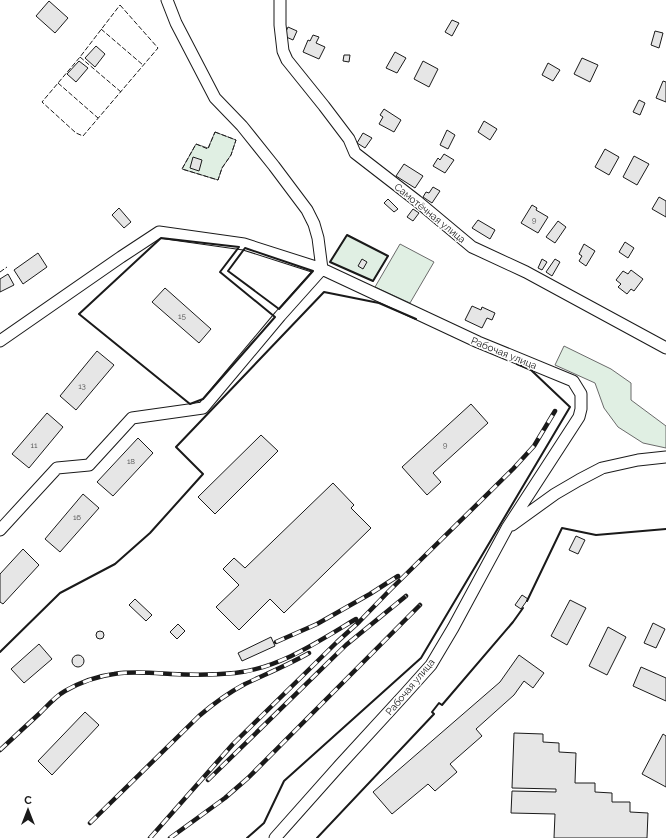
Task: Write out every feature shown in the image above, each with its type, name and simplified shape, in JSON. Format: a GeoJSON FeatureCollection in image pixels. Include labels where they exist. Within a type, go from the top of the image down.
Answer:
{"type":"FeatureCollection","features":[{"type":"Feature","properties":{"kind":"street"},"geometry":{"type":"LineString","coordinates":[[0,530],[57,468],[89,465],[132,418],[203,408],[280,316],[322,269],[318,238],[314,224],[307,210],[242,126],[215,98],[176,23],[167,0]]}},
{"type":"Feature","properties":{"kind":"street","name":"Самотёчная улица"},"geometry":{"type":"LineString","coordinates":[[280,0],[280,25],[283,51],[287,60],[349,140],[355,153],[417,201],[472,247],[526,272],[666,348]]}},
{"type":"Feature","properties":{"kind":"street","name":"Рабочая улица"},"geometry":{"type":"LineString","coordinates":[[0,341],[159,232],[244,244],[322,269],[478,342],[573,381],[581,394],[581,409],[579,416],[507,528],[453,628],[431,665],[275,838]]}},
{"type":"Feature","properties":{"kind":"street"},"geometry":{"type":"LineString","coordinates":[[507,528],[555,494],[602,468],[638,460],[666,456]]}},
{"type":"Feature","properties":{"kind":"green space"},"geometry":{"type":"Polygon","coordinates":[[[215,132],[236,140],[231,155],[222,168],[218,180],[182,169],[196,144],[208,148],[215,132]]]}},
{"type":"Feature","properties":{"kind":"green space"},"geometry":{"type":"Polygon","coordinates":[[[347,235],[388,256],[373,281],[330,262],[347,235]]]}},
{"type":"Feature","properties":{"kind":"green space"},"geometry":{"type":"Polygon","coordinates":[[[400,244],[434,262],[410,303],[375,287],[400,244]]]}},
{"type":"Feature","properties":{"kind":"green space"},"geometry":{"type":"Polygon","coordinates":[[[564,346],[611,369],[631,383],[631,400],[666,426],[666,448],[643,443],[618,427],[604,408],[595,383],[555,365],[564,346]]]}},
{"type":"Feature","properties":{"kind":"building"},"geometry":{"type":"Polygon","coordinates":[[[49,1],[68,18],[55,33],[36,16],[49,1]]]}},
{"type":"Feature","properties":{"kind":"building"},"geometry":{"type":"Polygon","coordinates":[[[452,20],[459,23],[452,36],[445,32],[452,20]]]}},
{"type":"Feature","properties":{"kind":"building"},"geometry":{"type":"Polygon","coordinates":[[[288,27],[297,31],[293,40],[284,36],[288,27]]]}},
{"type":"Feature","properties":{"kind":"building"},"geometry":{"type":"Polygon","coordinates":[[[655,31],[663,33],[659,48],[651,45],[655,31]]]}},
{"type":"Feature","properties":{"kind":"building"},"geometry":{"type":"Polygon","coordinates":[[[313,35],[319,37],[316,43],[325,47],[319,59],[303,52],[308,40],[310,41],[313,35]]]}},
{"type":"Feature","properties":{"kind":"building"},"geometry":{"type":"Polygon","coordinates":[[[96,46],[105,54],[95,67],[85,58],[96,46]]]}},
{"type":"Feature","properties":{"kind":"building"},"geometry":{"type":"Polygon","coordinates":[[[395,52],[406,58],[397,73],[386,68],[395,52]]]}},
{"type":"Feature","properties":{"kind":"building"},"geometry":{"type":"Polygon","coordinates":[[[344,55],[350,55],[349,62],[343,61],[344,55]]]}},
{"type":"Feature","properties":{"kind":"building"},"geometry":{"type":"Polygon","coordinates":[[[582,58],[598,65],[590,82],[574,74],[582,58]]]}},
{"type":"Feature","properties":{"kind":"building"},"geometry":{"type":"Polygon","coordinates":[[[79,61],[88,68],[76,82],[67,74],[79,61]]]}},
{"type":"Feature","properties":{"kind":"building"},"geometry":{"type":"Polygon","coordinates":[[[423,61],[438,69],[429,87],[414,79],[423,61]]]}},
{"type":"Feature","properties":{"kind":"building"},"geometry":{"type":"Polygon","coordinates":[[[548,63],[560,70],[553,81],[542,75],[548,63]]]}},
{"type":"Feature","properties":{"kind":"building"},"geometry":{"type":"Polygon","coordinates":[[[663,81],[666,82],[666,102],[656,98],[663,81]]]}},
{"type":"Feature","properties":{"kind":"building"},"geometry":{"type":"Polygon","coordinates":[[[639,100],[645,103],[640,115],[633,112],[639,100]]]}},
{"type":"Feature","properties":{"kind":"building"},"geometry":{"type":"Polygon","coordinates":[[[384,109],[401,120],[394,132],[379,124],[383,117],[380,115],[384,109]]]}},
{"type":"Feature","properties":{"kind":"building"},"geometry":{"type":"Polygon","coordinates":[[[484,121],[497,129],[490,140],[478,132],[484,121]]]}},
{"type":"Feature","properties":{"kind":"building"},"geometry":{"type":"Polygon","coordinates":[[[447,130],[455,135],[448,149],[440,145],[447,130]]]}},
{"type":"Feature","properties":{"kind":"building"},"geometry":{"type":"Polygon","coordinates":[[[363,133],[372,138],[365,148],[357,143],[363,133]]]}},
{"type":"Feature","properties":{"kind":"building"},"geometry":{"type":"Polygon","coordinates":[[[605,149],[619,157],[609,175],[595,167],[605,149]]]}},
{"type":"Feature","properties":{"kind":"building"},"geometry":{"type":"Polygon","coordinates":[[[444,154],[454,160],[445,173],[433,166],[438,158],[440,160],[444,154]]]}},
{"type":"Feature","properties":{"kind":"building"},"geometry":{"type":"Polygon","coordinates":[[[634,156],[649,164],[637,185],[623,177],[634,156]]]}},
{"type":"Feature","properties":{"kind":"building"},"geometry":{"type":"Polygon","coordinates":[[[193,157],[202,160],[199,171],[190,168],[193,157]]]}},
{"type":"Feature","properties":{"kind":"building"},"geometry":{"type":"Polygon","coordinates":[[[404,164],[423,176],[415,188],[396,176],[404,164]]]}},
{"type":"Feature","properties":{"kind":"building"},"geometry":{"type":"Polygon","coordinates":[[[433,187],[440,191],[432,203],[423,197],[426,192],[429,193],[433,187]]]}},
{"type":"Feature","properties":{"kind":"building"},"geometry":{"type":"Polygon","coordinates":[[[659,197],[666,201],[666,217],[652,209],[659,197]]]}},
{"type":"Feature","properties":{"kind":"building"},"geometry":{"type":"Polygon","coordinates":[[[388,199],[398,209],[394,212],[384,203],[388,199]]]}},
{"type":"Feature","properties":{"kind":"building"},"geometry":{"type":"Polygon","coordinates":[[[532,205],[537,208],[536,210],[548,217],[538,233],[521,223],[532,205]]]}},
{"type":"Feature","properties":{"kind":"building"},"geometry":{"type":"Polygon","coordinates":[[[119,208],[131,222],[124,228],[112,215],[119,208]]]}},
{"type":"Feature","properties":{"kind":"building"},"geometry":{"type":"Polygon","coordinates":[[[413,209],[419,213],[413,221],[407,217],[413,209]]]}},
{"type":"Feature","properties":{"kind":"building"},"geometry":{"type":"Polygon","coordinates":[[[478,220],[495,230],[490,239],[472,228],[478,220]]]}},
{"type":"Feature","properties":{"kind":"building"},"geometry":{"type":"Polygon","coordinates":[[[558,221],[566,227],[555,243],[546,237],[558,221]]]}},
{"type":"Feature","properties":{"kind":"building"},"geometry":{"type":"Polygon","coordinates":[[[625,242],[634,248],[628,258],[619,252],[625,242]]]}},
{"type":"Feature","properties":{"kind":"building"},"geometry":{"type":"Polygon","coordinates":[[[584,244],[595,251],[586,266],[579,261],[582,256],[579,254],[584,244]]]}},
{"type":"Feature","properties":{"kind":"building"},"geometry":{"type":"Polygon","coordinates":[[[38,253],[47,267],[23,284],[14,270],[38,253]]]}},
{"type":"Feature","properties":{"kind":"building"},"geometry":{"type":"Polygon","coordinates":[[[362,259],[367,262],[363,269],[358,266],[362,259]]]}},
{"type":"Feature","properties":{"kind":"building"},"geometry":{"type":"Polygon","coordinates":[[[542,259],[547,262],[542,270],[538,268],[542,259]]]}},
{"type":"Feature","properties":{"kind":"building"},"geometry":{"type":"Polygon","coordinates":[[[555,259],[560,262],[552,276],[546,272],[555,259]]]}},
{"type":"Feature","properties":{"kind":"building"},"geometry":{"type":"Polygon","coordinates":[[[631,270],[643,279],[634,291],[631,289],[627,294],[618,287],[621,284],[616,280],[623,271],[628,274],[631,270]]]}},
{"type":"Feature","properties":{"kind":"building"},"geometry":{"type":"Polygon","coordinates":[[[8,274],[14,285],[0,292],[0,279],[8,274]]]}},
{"type":"Feature","properties":{"kind":"building"},"geometry":{"type":"Polygon","coordinates":[[[165,288],[211,329],[199,343],[152,302],[165,288]]]}},
{"type":"Feature","properties":{"kind":"building"},"geometry":{"type":"Polygon","coordinates":[[[472,306],[481,310],[482,307],[495,313],[492,320],[487,318],[482,328],[465,320],[472,306]]]}},
{"type":"Feature","properties":{"kind":"building"},"geometry":{"type":"Polygon","coordinates":[[[97,351],[114,365],[76,410],[60,396],[97,351]]]}},
{"type":"Feature","properties":{"kind":"building"},"geometry":{"type":"Polygon","coordinates":[[[471,404],[488,423],[433,473],[441,482],[427,495],[402,467],[471,404]]]}},
{"type":"Feature","properties":{"kind":"building"},"geometry":{"type":"Polygon","coordinates":[[[47,413],[63,427],[29,468],[12,454],[47,413]]]}},
{"type":"Feature","properties":{"kind":"building"},"geometry":{"type":"Polygon","coordinates":[[[261,435],[278,451],[215,514],[198,497],[261,435]]]}},
{"type":"Feature","properties":{"kind":"building"},"geometry":{"type":"Polygon","coordinates":[[[138,438],[153,453],[113,496],[97,482],[138,438]]]}},
{"type":"Feature","properties":{"kind":"building"},"geometry":{"type":"Polygon","coordinates":[[[333,483],[354,505],[351,508],[371,528],[284,613],[270,599],[239,630],[216,607],[239,585],[223,569],[234,558],[245,568],[333,483]]]}},
{"type":"Feature","properties":{"kind":"building"},"geometry":{"type":"Polygon","coordinates":[[[83,494],[99,508],[60,552],[45,539],[83,494]]]}},
{"type":"Feature","properties":{"kind":"building"},"geometry":{"type":"Polygon","coordinates":[[[576,536],[585,540],[578,554],[569,550],[576,536]]]}},
{"type":"Feature","properties":{"kind":"building"},"geometry":{"type":"Polygon","coordinates":[[[23,549],[39,565],[3,604],[0,602],[0,574],[23,549]]]}},
{"type":"Feature","properties":{"kind":"building"},"geometry":{"type":"Polygon","coordinates":[[[522,595],[528,599],[521,609],[515,605],[522,595]]]}},
{"type":"Feature","properties":{"kind":"building"},"geometry":{"type":"Polygon","coordinates":[[[135,599],[152,615],[146,621],[129,605],[135,599]]]}},
{"type":"Feature","properties":{"kind":"building"},"geometry":{"type":"Polygon","coordinates":[[[570,600],[586,608],[567,645],[551,636],[570,600]]]}},
{"type":"Feature","properties":{"kind":"building"},"geometry":{"type":"Polygon","coordinates":[[[653,623],[665,629],[656,648],[644,643],[653,623]]]}},
{"type":"Feature","properties":{"kind":"building"},"geometry":{"type":"Polygon","coordinates":[[[178,624],[185,631],[177,639],[170,632],[178,624]]]}},
{"type":"Feature","properties":{"kind":"building"},"geometry":{"type":"Polygon","coordinates":[[[608,627],[626,637],[607,675],[589,666],[608,627]]]}},
{"type":"Feature","properties":{"kind":"building"},"geometry":{"type":"Polygon","coordinates":[[[98,631],[102,631],[104,635],[102,639],[98,639],[96,637],[96,633],[98,631]]]}},
{"type":"Feature","properties":{"kind":"building"},"geometry":{"type":"Polygon","coordinates":[[[271,637],[275,646],[242,661],[238,653],[271,637]]]}},
{"type":"Feature","properties":{"kind":"building"},"geometry":{"type":"Polygon","coordinates":[[[39,644],[52,659],[24,683],[11,669],[39,644]]]}},
{"type":"Feature","properties":{"kind":"building"},"geometry":{"type":"Polygon","coordinates":[[[76,655],[80,655],[84,661],[80,667],[76,667],[72,663],[72,659],[76,655]]]}},
{"type":"Feature","properties":{"kind":"building"},"geometry":{"type":"Polygon","coordinates":[[[519,655],[544,673],[533,688],[524,681],[514,695],[476,729],[482,736],[450,764],[457,772],[435,791],[428,784],[392,814],[373,792],[500,682],[519,655]]]}},
{"type":"Feature","properties":{"kind":"building"},"geometry":{"type":"Polygon","coordinates":[[[641,667],[666,678],[666,701],[633,686],[641,667]]]}},
{"type":"Feature","properties":{"kind":"building"},"geometry":{"type":"Polygon","coordinates":[[[85,712],[99,725],[52,775],[38,761],[85,712]]]}},
{"type":"Feature","properties":{"kind":"building"},"geometry":{"type":"Polygon","coordinates":[[[514,733],[543,734],[543,742],[559,743],[559,752],[576,753],[575,783],[595,783],[595,792],[612,793],[612,802],[630,802],[630,812],[648,813],[647,838],[554,838],[555,814],[511,813],[512,791],[556,792],[556,789],[512,788],[514,733]]]}},
{"type":"Feature","properties":{"kind":"building"},"geometry":{"type":"Polygon","coordinates":[[[663,734],[666,736],[666,787],[642,774],[663,734]]]}},
{"type":"Feature","properties":{"kind":"railway"},"geometry":{"type":"LineString","coordinates":[[150,838],[233,744],[359,622],[513,469],[534,446],[555,411]]}},
{"type":"Feature","properties":{"kind":"railway"},"geometry":{"type":"LineString","coordinates":[[276,642],[317,624],[370,594],[398,576]]}},
{"type":"Feature","properties":{"kind":"railway"},"geometry":{"type":"LineString","coordinates":[[208,780],[346,645],[406,596]]}},
{"type":"Feature","properties":{"kind":"railway"},"geometry":{"type":"LineString","coordinates":[[170,838],[225,798],[248,778],[420,605]]}},
{"type":"Feature","properties":{"kind":"railway"},"geometry":{"type":"LineString","coordinates":[[0,750],[58,695],[89,680],[121,673],[143,672],[203,675],[235,673],[252,670],[283,660],[356,619]]}},
{"type":"Feature","properties":{"kind":"railway"},"geometry":{"type":"LineString","coordinates":[[90,823],[210,707],[245,684],[309,653]]}},
{"type":"Feature","properties":{"kind":"fence"},"geometry":{"type":"LineString","coordinates":[[120,5],[158,48],[83,136],[76,133],[42,102],[80,57],[120,5]]}},
{"type":"Feature","properties":{"kind":"fence"},"geometry":{"type":"LineString","coordinates":[[101,29],[143,65]]}},
{"type":"Feature","properties":{"kind":"fence"},"geometry":{"type":"LineString","coordinates":[[80,57],[121,92]]}},
{"type":"Feature","properties":{"kind":"fence"},"geometry":{"type":"LineString","coordinates":[[58,83],[98,118]]}},
{"type":"Feature","properties":{"kind":"fence"},"geometry":{"type":"LineString","coordinates":[[215,132],[236,140],[231,155],[222,168],[218,180],[182,169],[196,144],[208,149],[215,132]]}},
{"type":"Feature","properties":{"kind":"fence"},"geometry":{"type":"LineString","coordinates":[[0,272],[7,267]]}},
{"type":"Feature","properties":{"kind":"wall"},"geometry":{"type":"LineString","coordinates":[[347,235],[388,256],[373,281],[330,262],[347,235]]}},
{"type":"Feature","properties":{"kind":"wall"},"geometry":{"type":"LineString","coordinates":[[161,238],[239,247],[220,272],[275,317],[203,399],[190,404],[79,314],[161,238]]}},
{"type":"Feature","properties":{"kind":"wall"},"geometry":{"type":"LineString","coordinates":[[245,248],[313,271],[279,309],[228,271],[245,248]]}},
{"type":"Feature","properties":{"kind":"wall"},"geometry":{"type":"LineString","coordinates":[[0,652],[60,593],[115,564],[150,533],[203,474],[176,447],[324,292],[379,303],[416,319]]}},
{"type":"Feature","properties":{"kind":"wall"},"geometry":{"type":"LineString","coordinates":[[247,838],[264,823],[284,781],[421,658],[570,407],[531,370],[517,364]]}},
{"type":"Feature","properties":{"kind":"wall"},"geometry":{"type":"LineString","coordinates":[[527,601],[562,528],[596,535],[666,529]]}},
{"type":"Feature","properties":{"kind":"wall"},"geometry":{"type":"LineString","coordinates":[[317,838],[434,714],[432,712],[439,703],[442,705],[513,622],[523,608]]}}]}
